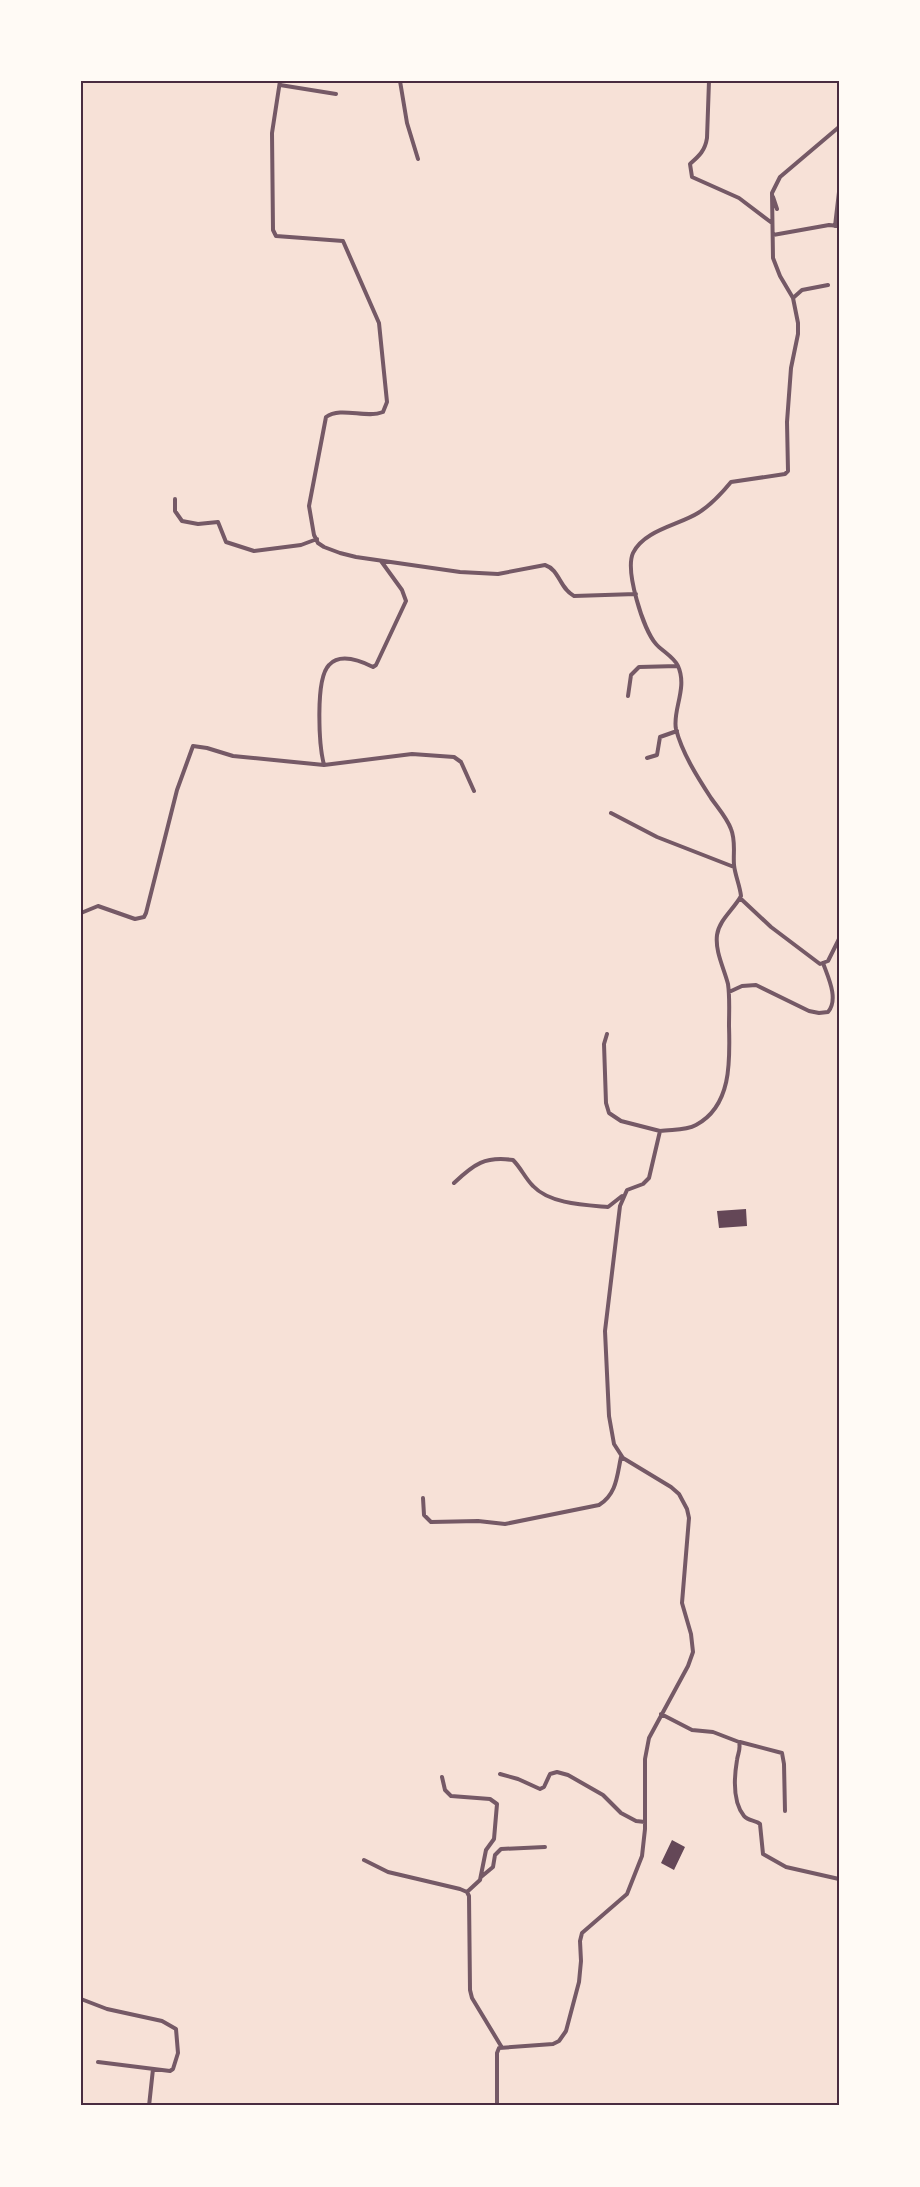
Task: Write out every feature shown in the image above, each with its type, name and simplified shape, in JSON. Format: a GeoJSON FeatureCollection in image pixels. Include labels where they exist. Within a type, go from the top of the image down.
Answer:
{"type":"FeatureCollection","features":[{"type":"Feature","properties":{"kind":"street"},"geometry":{"type":"LineString","coordinates":[[400,81],[406,123],[418,159]]}},
{"type":"Feature","properties":{"kind":"street"},"geometry":{"type":"LineString","coordinates":[[709,81],[707,138],[701,155],[690,164],[692,177],[738,198],[772,223]]}},
{"type":"Feature","properties":{"kind":"street"},"geometry":{"type":"LineString","coordinates":[[336,94],[280,83],[272,133],[273,230],[276,236],[343,241],[379,323],[387,402],[383,412],[375,415],[338,413],[329,414],[326,417],[310,498],[310,516],[317,539],[324,547],[340,553],[460,572],[498,574],[544,565],[557,574],[563,588],[573,596],[636,594]]}},
{"type":"Feature","properties":{"kind":"street"},"geometry":{"type":"LineString","coordinates":[[607,1034],[604,1044],[606,1103],[609,1113],[621,1121],[660,1131],[693,1126],[715,1109],[730,1065],[729,993],[717,938],[723,921],[740,898],[741,892],[734,867],[734,839],[731,827],[681,745],[675,724],[681,686],[678,666],[654,642],[636,594],[630,560],[634,550],[642,542],[702,511],[731,482],[785,474],[788,471],[791,368],[798,334],[797,315],[793,298],[773,258],[772,194],[780,177],[839,127]]}},
{"type":"Feature","properties":{"kind":"street"},"geometry":{"type":"LineString","coordinates":[[773,235],[837,226],[839,192]]}},
{"type":"Feature","properties":{"kind":"street"},"geometry":{"type":"LineString","coordinates":[[772,194],[777,209]]}},
{"type":"Feature","properties":{"kind":"street"},"geometry":{"type":"LineString","coordinates":[[793,298],[802,290],[828,285]]}},
{"type":"Feature","properties":{"kind":"street"},"geometry":{"type":"LineString","coordinates":[[175,499],[175,511],[182,521],[198,524],[218,522],[226,542],[247,550],[288,547],[317,539]]}},
{"type":"Feature","properties":{"kind":"street"},"geometry":{"type":"LineString","coordinates":[[324,765],[319,746],[320,707],[327,666],[332,662],[350,658],[373,667],[376,665],[406,601],[402,590],[380,561]]}},
{"type":"Feature","properties":{"kind":"street"},"geometry":{"type":"LineString","coordinates":[[628,696],[631,675],[639,667],[678,666]]}},
{"type":"Feature","properties":{"kind":"street"},"geometry":{"type":"LineString","coordinates":[[647,758],[657,755],[660,737],[676,731]]}},
{"type":"Feature","properties":{"kind":"street"},"geometry":{"type":"LineString","coordinates":[[81,913],[98,906],[135,919],[144,917],[177,790],[193,746],[233,756],[324,765],[412,754],[454,757],[461,762],[474,791]]}},
{"type":"Feature","properties":{"kind":"street"},"geometry":{"type":"LineString","coordinates":[[611,813],[657,837],[734,867]]}},
{"type":"Feature","properties":{"kind":"street"},"geometry":{"type":"LineString","coordinates":[[740,898],[814,961],[823,963],[828,960],[835,951],[839,939]]}},
{"type":"Feature","properties":{"kind":"street"},"geometry":{"type":"LineString","coordinates":[[729,993],[742,986],[756,985],[809,1011],[828,1012],[833,998],[823,963]]}},
{"type":"Feature","properties":{"kind":"street"},"geometry":{"type":"LineString","coordinates":[[454,1183],[477,1163],[490,1159],[513,1160],[532,1185],[545,1196],[608,1207],[623,1196],[627,1190],[643,1184],[649,1178],[660,1131]]}},
{"type":"Feature","properties":{"kind":"street"},"geometry":{"type":"LineString","coordinates":[[497,2106],[497,2051],[501,2046],[557,2043],[564,2036],[579,1982],[582,1933],[627,1894],[642,1856],[645,1822],[645,1759],[649,1737],[688,1666],[693,1652],[690,1630],[682,1604],[689,1514],[675,1490],[621,1456],[614,1444],[610,1424],[605,1331],[613,1251],[623,1196]]}},
{"type":"Feature","properties":{"kind":"street"},"geometry":{"type":"LineString","coordinates":[[423,1498],[423,1515],[431,1522],[478,1521],[505,1524],[526,1521],[599,1505],[606,1501],[614,1489],[621,1456]]}},
{"type":"Feature","properties":{"kind":"street"},"geometry":{"type":"LineString","coordinates":[[661,1714],[692,1730],[713,1732],[782,1754],[785,1811]]}},
{"type":"Feature","properties":{"kind":"street"},"geometry":{"type":"LineString","coordinates":[[739,1742],[741,1746],[737,1762],[735,1791],[737,1801],[744,1816],[760,1824],[763,1854],[786,1868],[839,1879]]}},
{"type":"Feature","properties":{"kind":"street"},"geometry":{"type":"LineString","coordinates":[[500,1774],[542,1789],[550,1774],[561,1772],[597,1791],[629,1818],[645,1822]]}},
{"type":"Feature","properties":{"kind":"street"},"geometry":{"type":"LineString","coordinates":[[442,1777],[445,1790],[451,1796],[490,1799],[497,1804],[494,1839],[486,1850],[481,1877]]}},
{"type":"Feature","properties":{"kind":"street"},"geometry":{"type":"LineString","coordinates":[[467,1892],[493,1868],[495,1855],[501,1849],[545,1847]]}},
{"type":"Feature","properties":{"kind":"street"},"geometry":{"type":"LineString","coordinates":[[364,1860],[388,1872],[446,1885],[467,1892],[470,1896],[470,1990],[472,1998],[501,2046]]}},
{"type":"Feature","properties":{"kind":"street"},"geometry":{"type":"LineString","coordinates":[[81,1999],[107,2009],[162,2021],[176,2029],[178,2054],[173,2069],[167,2071],[98,2062]]}},
{"type":"Feature","properties":{"kind":"street"},"geometry":{"type":"LineString","coordinates":[[149,2106],[153,2069]]}},
{"type":"Feature","properties":{"kind":"building"},"geometry":{"type":"Polygon","coordinates":[[[746,1209],[747,1226],[719,1228],[717,1211],[746,1209]]]}},
{"type":"Feature","properties":{"kind":"building"},"geometry":{"type":"Polygon","coordinates":[[[672,1840],[685,1847],[674,1870],[661,1863],[672,1840]]]}}]}
